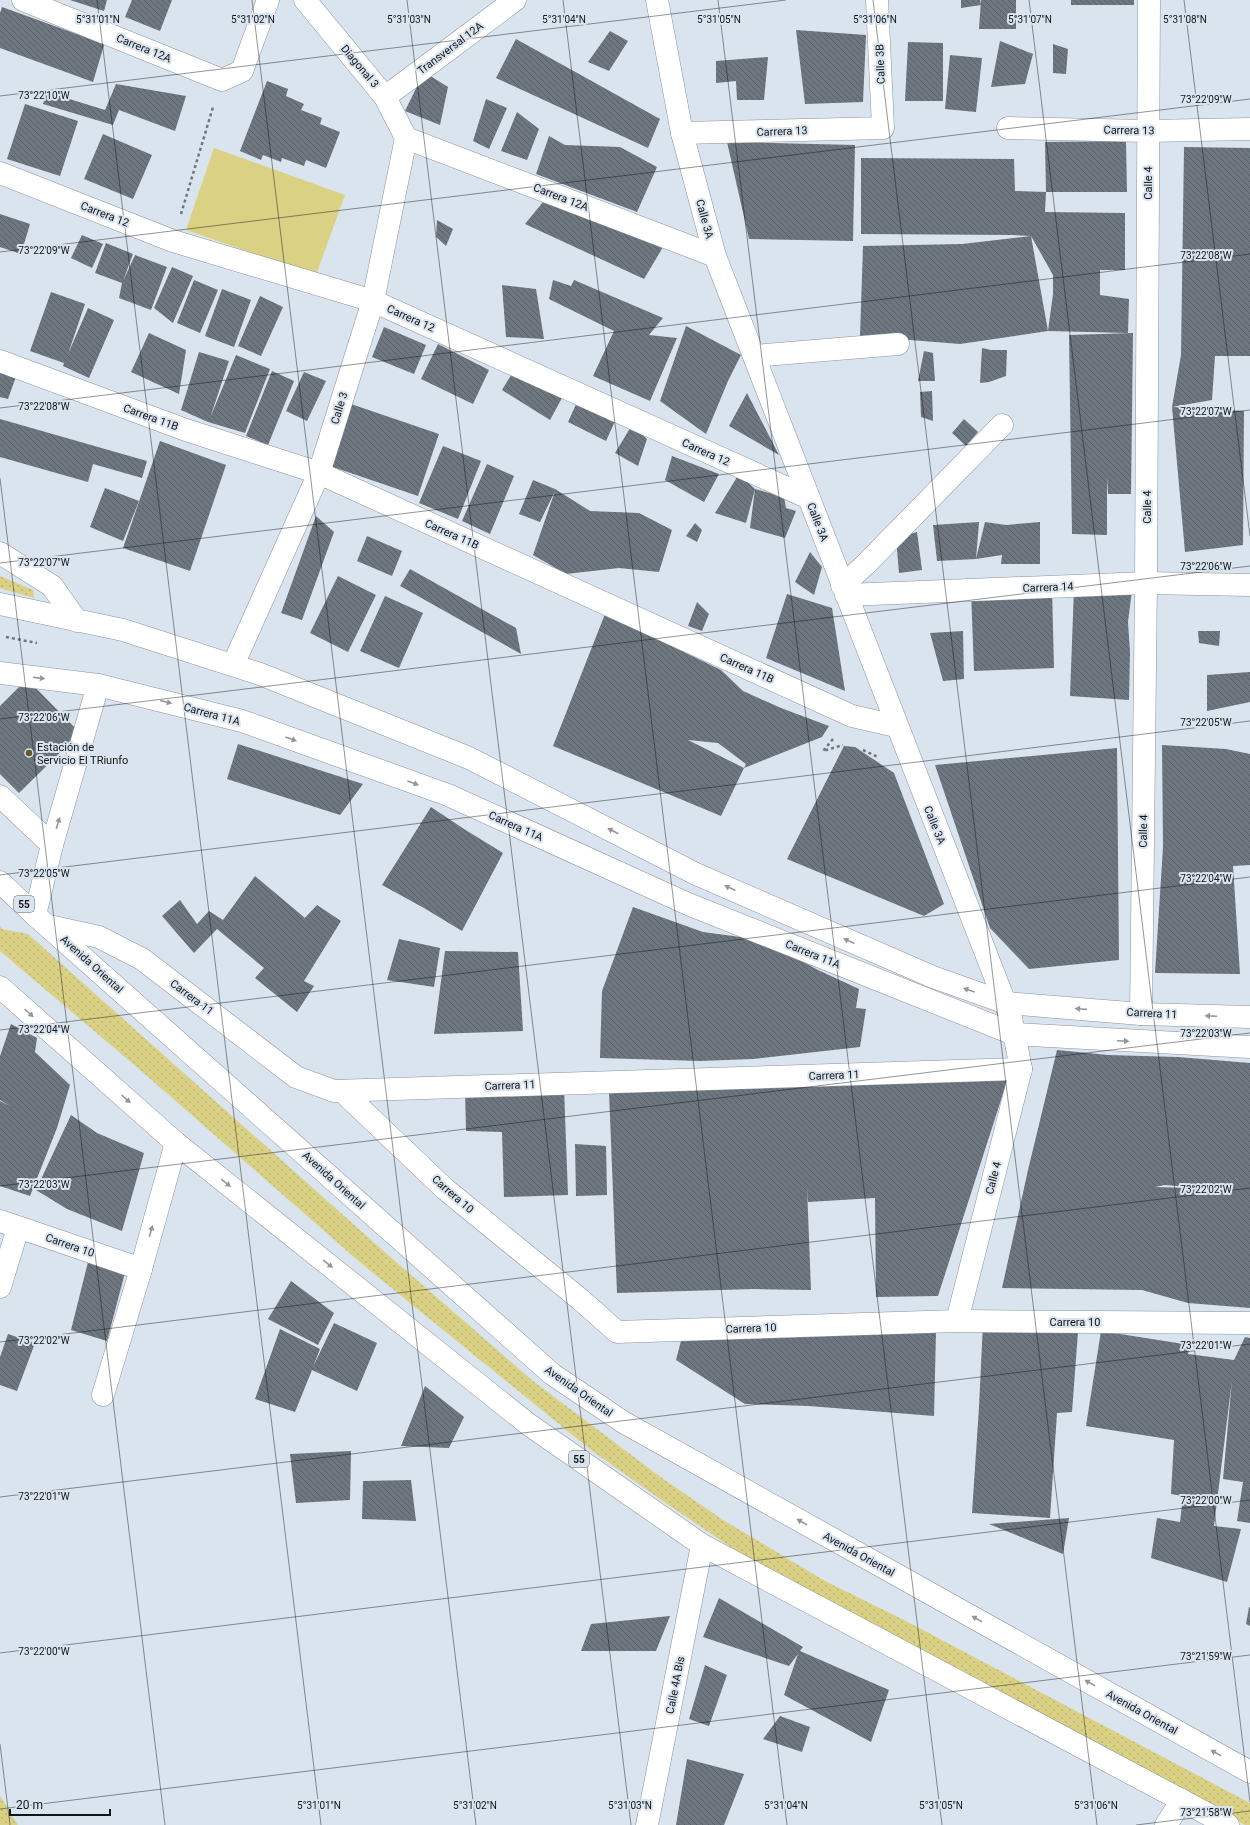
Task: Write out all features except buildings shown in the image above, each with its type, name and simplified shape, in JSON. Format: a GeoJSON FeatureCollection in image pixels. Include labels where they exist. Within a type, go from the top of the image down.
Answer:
{"type":"FeatureCollection","features":[{"type":"Feature","properties":{"kind":"street","name":"Carrera 12A"},"geometry":{"type":"LineString","coordinates":[[23,0],[222,80]]}},
{"type":"Feature","properties":{"kind":"street"},"geometry":{"type":"LineString","coordinates":[[222,80],[242,72],[268,0]]}},
{"type":"Feature","properties":{"kind":"street","name":"Diagonal 3"},"geometry":{"type":"LineString","coordinates":[[305,0],[385,96],[406,138]]}},
{"type":"Feature","properties":{"kind":"street","name":"Transversal 12A"},"geometry":{"type":"LineString","coordinates":[[385,96],[515,0]]}},
{"type":"Feature","properties":{"kind":"street","name":"Calle 3A"},"geometry":{"type":"LineString","coordinates":[[657,0],[682,133],[715,256],[896,726],[1006,1003],[1014,1034]]}},
{"type":"Feature","properties":{"kind":"street","name":"Calle 3B"},"geometry":{"type":"LineString","coordinates":[[877,0],[883,128]]}},
{"type":"Feature","properties":{"kind":"street","name":"Calle 4"},"geometry":{"type":"LineString","coordinates":[[1141,1014],[1146,583],[1149,0]]}},
{"type":"Feature","properties":{"kind":"street","name":"Carrera 13"},"geometry":{"type":"LineString","coordinates":[[682,133],[883,128]]}},
{"type":"Feature","properties":{"kind":"street","name":"Carrera 13"},"geometry":{"type":"LineString","coordinates":[[1008,128],[1148,131],[1250,129]]}},
{"type":"Feature","properties":{"kind":"street","name":"Carrera 12A"},"geometry":{"type":"LineString","coordinates":[[406,138],[715,256]]}},
{"type":"Feature","properties":{"kind":"street","name":"Calle 3"},"geometry":{"type":"LineString","coordinates":[[233,665],[319,473],[373,301],[406,138]]}},
{"type":"Feature","properties":{"kind":"street","name":"Carrera 12"},"geometry":{"type":"LineString","coordinates":[[0,173],[173,241],[373,301],[809,498]]}},
{"type":"Feature","properties":{"kind":"street"},"geometry":{"type":"LineString","coordinates":[[754,356],[898,344]]}},
{"type":"Feature","properties":{"kind":"street","name":"Carrera 11B"},"geometry":{"type":"LineString","coordinates":[[0,361],[186,430],[319,473],[852,716],[896,726]]}},
{"type":"Feature","properties":{"kind":"street"},"geometry":{"type":"LineString","coordinates":[[844,590],[865,566],[1002,425]]}},
{"type":"Feature","properties":{"kind":"street"},"geometry":{"type":"LineString","coordinates":[[0,553],[52,586],[77,621]]}},
{"type":"Feature","properties":{"kind":"street","name":"Carrera 14"},"geometry":{"type":"LineString","coordinates":[[844,590],[1146,583],[1250,585]]}},
{"type":"Feature","properties":{"kind":"street"},"geometry":{"type":"LineString","coordinates":[[5,606],[123,630],[260,674],[469,758],[696,874],[933,978],[1006,1003]]}},
{"type":"Feature","properties":{"kind":"street","name":"Carrera 11A"},"geometry":{"type":"LineString","coordinates":[[1,673],[98,685],[242,721],[448,796],[688,904],[1014,1034]]}},
{"type":"Feature","properties":{"kind":"street"},"geometry":{"type":"LineString","coordinates":[[42,920],[52,845],[98,685]]}},
{"type":"Feature","properties":{"kind":"street"},"geometry":{"type":"LineString","coordinates":[[0,796],[52,845]]}},
{"type":"Feature","properties":{"kind":"street","name":"Avenida Oriental"},"geometry":{"type":"LineString","coordinates":[[0,882],[552,1374],[623,1422],[1250,1772]]}},
{"type":"Feature","properties":{"kind":"street","name":"Carrera 11"},"geometry":{"type":"LineString","coordinates":[[42,920],[99,937],[142,959],[296,1077],[334,1091],[1021,1069]]}},
{"type":"Feature","properties":{"kind":"street","name":"55"},"geometry":{"type":"LineString","coordinates":[[0,987],[176,1143],[528,1424],[702,1545],[1228,1825]]}},
{"type":"Feature","properties":{"kind":"street","name":"Carrera 11"},"geometry":{"type":"LineString","coordinates":[[1006,1003],[1141,1014],[1250,1017]]}},
{"type":"Feature","properties":{"kind":"street"},"geometry":{"type":"LineString","coordinates":[[1014,1034],[1250,1047]]}},
{"type":"Feature","properties":{"kind":"street","name":"Calle 4"},"geometry":{"type":"LineString","coordinates":[[957,1321],[1021,1069],[1014,1034]]}},
{"type":"Feature","properties":{"kind":"street","name":"Carrera 10"},"geometry":{"type":"LineString","coordinates":[[342,1091],[445,1189],[581,1300],[617,1332],[957,1321],[1250,1323]]}},
{"type":"Feature","properties":{"kind":"street"},"geometry":{"type":"LineString","coordinates":[[103,1396],[141,1269],[176,1143]]}},
{"type":"Feature","properties":{"kind":"street"},"geometry":{"type":"LineString","coordinates":[[0,1287],[9,1225]]}},
{"type":"Feature","properties":{"kind":"street","name":"Carrera 10"},"geometry":{"type":"LineString","coordinates":[[9,1225],[141,1269]]}},
{"type":"Feature","properties":{"kind":"street","name":"Calle 4A Bis"},"geometry":{"type":"LineString","coordinates":[[647,1825],[702,1545]]}},
{"type":"Feature","properties":{"kind":"street"},"geometry":{"type":"LineString","coordinates":[[1166,1825],[1182,1800]]}},
{"type":"Feature","properties":{"kind":"path"},"geometry":{"type":"LineString","coordinates":[[173,241],[222,80]]}},
{"type":"Feature","properties":{"kind":"path"},"geometry":{"type":"LineString","coordinates":[[1,673],[5,606]]}},
{"type":"Feature","properties":{"kind":"shaded area"},"geometry":{"type":"Polygon","coordinates":[[[214,148],[345,195],[316,275],[186,230],[214,148]]]}},
{"type":"Feature","properties":{"kind":"shaded area"},"geometry":{"type":"Polygon","coordinates":[[[0,576],[33,590],[34,598],[0,588],[0,576]]]}},
{"type":"Feature","properties":{"kind":"shaded area"},"geometry":{"type":"Polygon","coordinates":[[[0,926],[2,929],[28,934],[380,1248],[533,1381],[662,1478],[723,1520],[825,1581],[904,1620],[1250,1803],[1250,1825],[1245,1825],[911,1647],[738,1552],[591,1450],[362,1264],[139,1069],[0,951],[0,926]]]}},
{"type":"Feature","properties":{"kind":"shaded area"},"geometry":{"type":"Polygon","coordinates":[[[0,1796],[18,1825],[0,1825],[0,1796]]]}},
{"type":"Feature","properties":{"kind":"place","name":"Estación de Servicio El TRiunfo"},"geometry":{"type":"Point","coordinates":[29,753]}}]}
